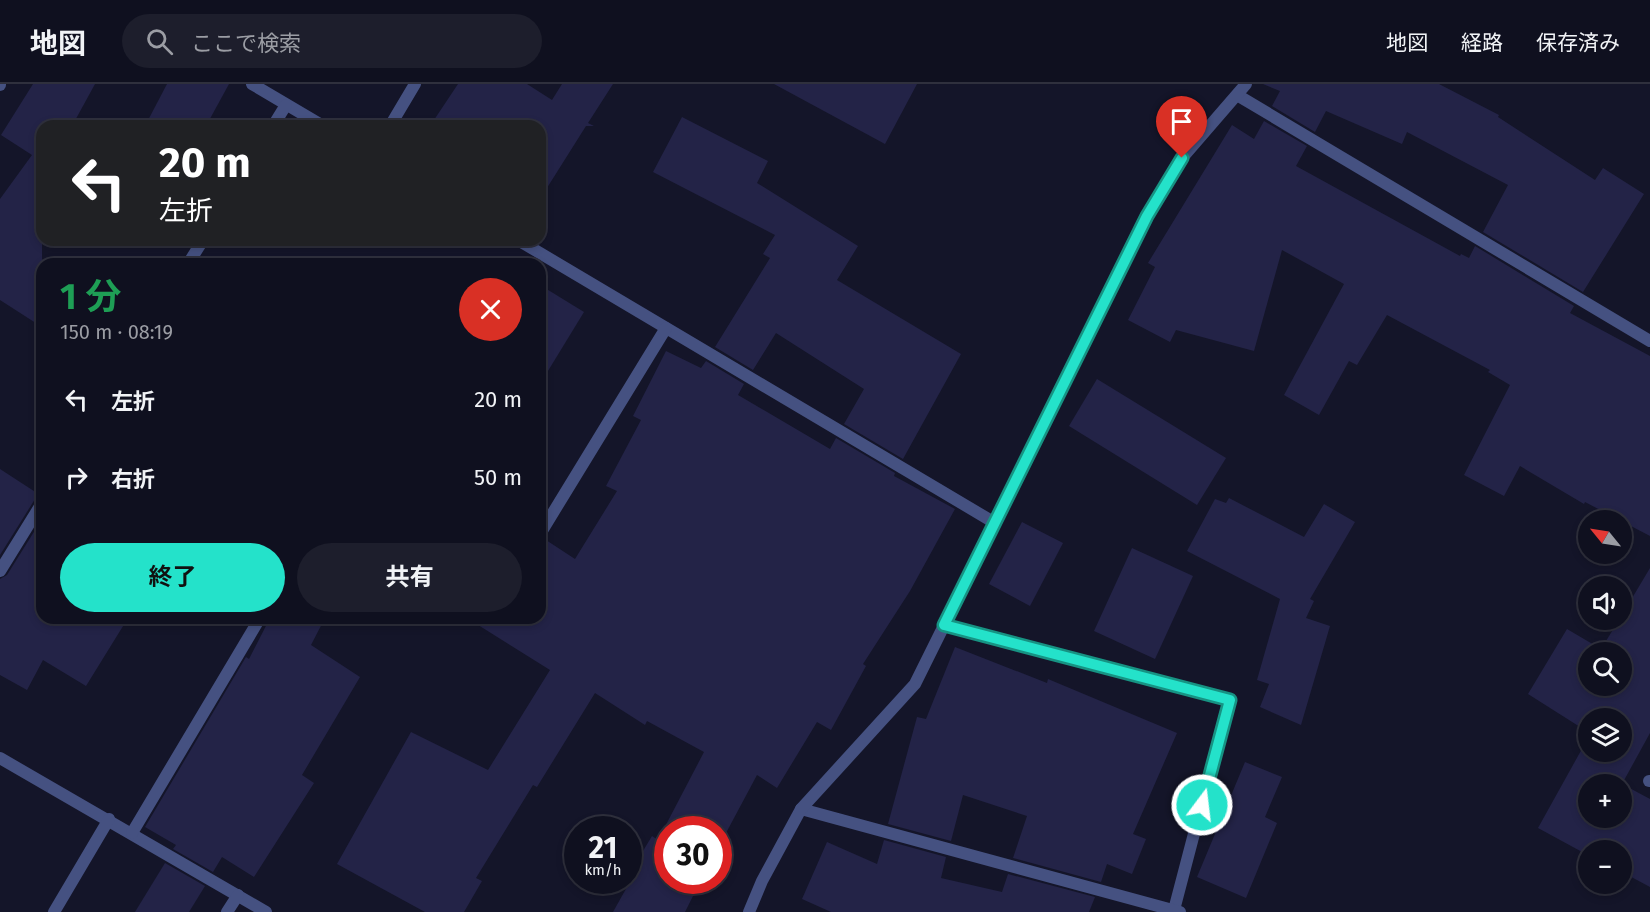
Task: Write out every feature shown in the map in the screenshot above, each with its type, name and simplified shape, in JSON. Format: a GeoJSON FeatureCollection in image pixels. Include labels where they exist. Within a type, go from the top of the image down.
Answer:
{"type":"FeatureCollection","features":[{"type":"Feature","properties":{"kind":"street"},"geometry":{"type":"LineString","coordinates":[[252,84],[312,120]]}},
{"type":"Feature","properties":{"kind":"street"},"geometry":{"type":"LineString","coordinates":[[394,120],[415,84]]}},
{"type":"Feature","properties":{"kind":"street"},"geometry":{"type":"LineString","coordinates":[[748,912],[801,809],[915,684],[1147,216],[1182,158],[1246,84]]}},
{"type":"Feature","properties":{"kind":"street"},"geometry":{"type":"LineString","coordinates":[[1237,95],[1650,340]]}},
{"type":"Feature","properties":{"kind":"street"},"geometry":{"type":"LineString","coordinates":[[277,120],[286,105]]}},
{"type":"Feature","properties":{"kind":"street"},"geometry":{"type":"LineString","coordinates":[[528,246],[995,523]]}},
{"type":"Feature","properties":{"kind":"street"},"geometry":{"type":"LineString","coordinates":[[546,524],[666,328]]}},
{"type":"Feature","properties":{"kind":"street"},"geometry":{"type":"LineString","coordinates":[[0,571],[36,512]]}},
{"type":"Feature","properties":{"kind":"street"},"geometry":{"type":"LineString","coordinates":[[132,833],[256,624]]}},
{"type":"Feature","properties":{"kind":"street"},"geometry":{"type":"LineString","coordinates":[[801,809],[1178,911],[1230,700],[944,625]]}},
{"type":"Feature","properties":{"kind":"street"},"geometry":{"type":"LineString","coordinates":[[0,758],[110,819],[266,912]]}},
{"type":"Feature","properties":{"kind":"street"},"geometry":{"type":"LineString","coordinates":[[54,912],[110,819]]}},
{"type":"Feature","properties":{"kind":"street"},"geometry":{"type":"LineString","coordinates":[[227,912],[238,895]]}},
{"type":"Feature","properties":{"kind":"building"},"geometry":{"type":"Polygon","coordinates":[[[33,84],[95,84],[75,120],[36,120],[36,246],[42,246],[42,258],[36,258],[36,323],[0,300],[0,199],[32,155],[1,135],[33,84]]]}},
{"type":"Feature","properties":{"kind":"building"},"geometry":{"type":"Polygon","coordinates":[[[167,84],[229,84],[209,120],[148,120],[167,84]]]}},
{"type":"Feature","properties":{"kind":"building"},"geometry":{"type":"Polygon","coordinates":[[[458,84],[527,84],[552,100],[562,84],[613,84],[588,123],[594,126],[586,126],[546,189],[546,120],[434,120],[458,84]]]}},
{"type":"Feature","properties":{"kind":"building"},"geometry":{"type":"Polygon","coordinates":[[[774,84],[917,84],[885,144],[774,84]]]}},
{"type":"Feature","properties":{"kind":"building"},"geometry":{"type":"Polygon","coordinates":[[[1263,84],[1439,84],[1499,115],[1498,117],[1595,180],[1603,168],[1644,194],[1583,292],[1483,232],[1508,185],[1407,132],[1402,144],[1326,111],[1315,132],[1272,106],[1280,91],[1263,84]]]}},
{"type":"Feature","properties":{"kind":"building"},"geometry":{"type":"Polygon","coordinates":[[[682,117],[768,161],[757,183],[858,246],[837,280],[961,354],[903,459],[844,424],[864,389],[776,333],[753,370],[715,347],[770,258],[763,254],[775,235],[653,172],[682,117]]]}},
{"type":"Feature","properties":{"kind":"building"},"geometry":{"type":"Polygon","coordinates":[[[1264,121],[1307,146],[1296,166],[1460,256],[1461,254],[1469,258],[1475,246],[1574,306],[1570,313],[1650,356],[1650,536],[1632,527],[1632,510],[1600,510],[1585,502],[1584,504],[1520,466],[1504,496],[1464,475],[1510,385],[1488,372],[1490,370],[1387,315],[1357,365],[1349,361],[1319,415],[1284,395],[1344,284],[1282,250],[1254,351],[1176,330],[1170,342],[1128,320],[1155,267],[1148,263],[1232,125],[1254,139],[1264,121]]]}},
{"type":"Feature","properties":{"kind":"building"},"geometry":{"type":"Polygon","coordinates":[[[546,289],[584,312],[546,374],[546,289]]]}},
{"type":"Feature","properties":{"kind":"building"},"geometry":{"type":"Polygon","coordinates":[[[666,351],[701,368],[706,361],[744,384],[738,395],[830,449],[836,438],[895,473],[894,476],[955,509],[910,591],[863,664],[866,666],[831,730],[817,722],[777,788],[757,775],[732,822],[732,816],[671,816],[704,752],[647,721],[645,725],[595,693],[537,787],[533,785],[476,878],[482,881],[464,912],[425,912],[337,864],[411,732],[488,770],[550,670],[477,624],[546,624],[546,540],[575,559],[617,491],[606,486],[641,420],[633,416],[666,351]]]}},
{"type":"Feature","properties":{"kind":"building"},"geometry":{"type":"Polygon","coordinates":[[[1097,379],[1226,458],[1197,505],[1069,426],[1097,379]]]}},
{"type":"Feature","properties":{"kind":"building"},"geometry":{"type":"Polygon","coordinates":[[[0,469],[36,492],[36,498],[0,555],[0,469]]]}},
{"type":"Feature","properties":{"kind":"building"},"geometry":{"type":"Polygon","coordinates":[[[1229,498],[1304,537],[1324,504],[1355,522],[1310,599],[1314,601],[1306,618],[1330,626],[1301,725],[1260,707],[1269,684],[1257,680],[1280,599],[1187,551],[1215,499],[1226,503],[1229,498]]]}},
{"type":"Feature","properties":{"kind":"building"},"geometry":{"type":"Polygon","coordinates":[[[1022,522],[1063,543],[1030,606],[989,584],[1022,522]]]}},
{"type":"Feature","properties":{"kind":"building"},"geometry":{"type":"Polygon","coordinates":[[[36,529],[36,624],[124,624],[86,686],[43,660],[27,690],[0,675],[0,579],[7,575],[36,529]]]}},
{"type":"Feature","properties":{"kind":"building"},"geometry":{"type":"Polygon","coordinates":[[[1132,548],[1193,576],[1155,659],[1094,631],[1132,548]]]}},
{"type":"Feature","properties":{"kind":"building"},"geometry":{"type":"Polygon","coordinates":[[[1650,568],[1650,733],[1627,774],[1578,774],[1578,828],[1632,828],[1632,789],[1650,799],[1650,887],[1632,877],[1632,840],[1578,840],[1578,850],[1538,828],[1578,756],[1578,762],[1632,762],[1632,708],[1578,708],[1578,726],[1528,694],[1567,629],[1589,642],[1578,642],[1578,696],[1632,696],[1632,642],[1605,642],[1613,630],[1632,630],[1632,598],[1650,568]]]}},
{"type":"Feature","properties":{"kind":"building"},"geometry":{"type":"Polygon","coordinates":[[[267,624],[322,624],[311,645],[360,677],[302,775],[314,783],[254,877],[222,857],[213,872],[173,849],[176,845],[145,827],[246,657],[249,659],[267,624]]]}},
{"type":"Feature","properties":{"kind":"building"},"geometry":{"type":"Polygon","coordinates":[[[955,647],[1047,683],[1048,679],[1177,733],[1133,834],[1146,839],[1132,874],[1107,864],[1101,882],[1013,858],[1027,816],[963,795],[951,841],[888,824],[917,717],[926,719],[955,647]]]}},
{"type":"Feature","properties":{"kind":"building"},"geometry":{"type":"Polygon","coordinates":[[[1245,762],[1282,777],[1265,817],[1277,823],[1246,898],[1197,877],[1245,762]]]}},
{"type":"Feature","properties":{"kind":"building"},"geometry":{"type":"Polygon","coordinates":[[[652,836],[654,837],[654,894],[694,894],[685,912],[613,912],[623,894],[642,894],[642,853],[652,836]]]}},
{"type":"Feature","properties":{"kind":"building"},"geometry":{"type":"Polygon","coordinates":[[[884,840],[946,857],[941,878],[1002,892],[1008,874],[1095,897],[1089,912],[831,912],[802,899],[827,842],[877,864],[884,840]]]}},
{"type":"Feature","properties":{"kind":"building"},"geometry":{"type":"Polygon","coordinates":[[[165,863],[205,886],[189,912],[135,912],[165,863]]]}},
{"type":"Feature","properties":{"kind":"route"},"geometry":{"type":"LineString","coordinates":[[1182,158],[1147,216],[944,625],[1230,700],[1202,805]]}}]}
